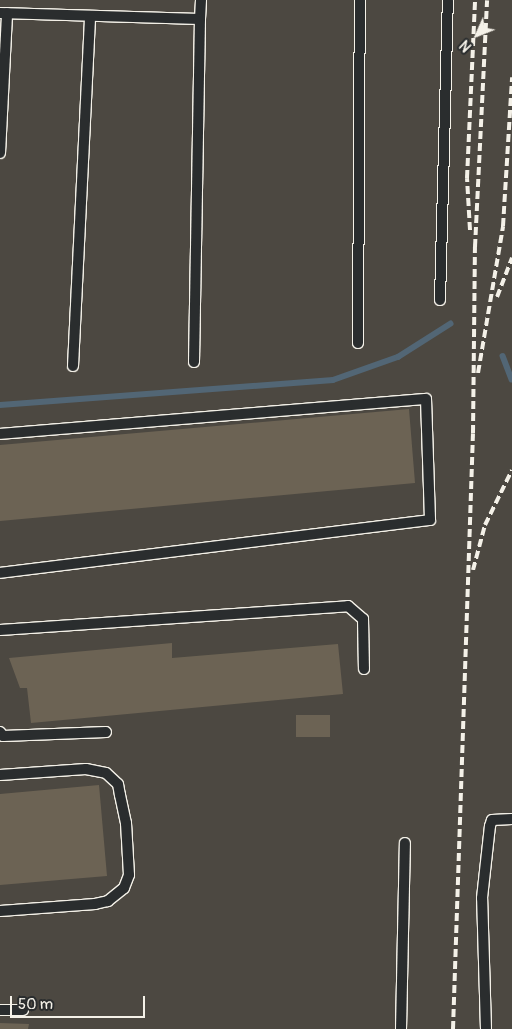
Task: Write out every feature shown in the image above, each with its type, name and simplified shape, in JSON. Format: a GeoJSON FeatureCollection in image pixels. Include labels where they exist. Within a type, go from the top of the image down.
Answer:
{"type":"FeatureCollection","features":[{"type":"Feature","properties":{"kind":"lane"},"geometry":{"type":"LineString","coordinates":[[194,362],[201,0]]}},
{"type":"Feature","properties":{"kind":"lane"},"geometry":{"type":"LineString","coordinates":[[358,343],[360,0]]}},
{"type":"Feature","properties":{"kind":"lane"},"geometry":{"type":"LineString","coordinates":[[440,300],[448,0]]}},
{"type":"Feature","properties":{"kind":"lane"},"geometry":{"type":"LineString","coordinates":[[0,153],[3,13],[200,19]]}},
{"type":"Feature","properties":{"kind":"lane"},"geometry":{"type":"LineString","coordinates":[[73,366],[90,16]]}},
{"type":"Feature","properties":{"kind":"lane"},"geometry":{"type":"LineString","coordinates":[[0,434],[426,399],[430,520],[0,573]]}},
{"type":"Feature","properties":{"kind":"lane"},"geometry":{"type":"LineString","coordinates":[[0,630],[348,606],[363,619],[364,669]]}},
{"type":"Feature","properties":{"kind":"lane"},"geometry":{"type":"LineString","coordinates":[[0,732],[3,736],[106,732]]}},
{"type":"Feature","properties":{"kind":"lane"},"geometry":{"type":"LineString","coordinates":[[0,775],[86,769],[106,773],[118,784],[126,823],[129,875],[124,888],[108,901],[96,904],[0,911]]}},
{"type":"Feature","properties":{"kind":"lane"},"geometry":{"type":"LineString","coordinates":[[486,1029],[482,898],[490,826],[492,820],[512,819]]}},
{"type":"Feature","properties":{"kind":"lane"},"geometry":{"type":"LineString","coordinates":[[401,1029],[405,843]]}},
{"type":"Feature","properties":{"kind":"lane"},"geometry":{"type":"LineString","coordinates":[[0,1010],[23,1010]]}},
{"type":"Feature","properties":{"kind":"shaded area"},"geometry":{"type":"Polygon","coordinates":[[[0,0],[512,0],[512,1029],[0,1029],[0,0]]]}},
{"type":"Feature","properties":{"kind":"building"},"geometry":{"type":"Polygon","coordinates":[[[409,409],[415,483],[0,521],[0,445],[409,409]]]}},
{"type":"Feature","properties":{"kind":"building"},"geometry":{"type":"Polygon","coordinates":[[[172,643],[172,658],[338,644],[343,694],[31,723],[27,688],[20,688],[9,658],[172,643]]]}},
{"type":"Feature","properties":{"kind":"building"},"geometry":{"type":"Polygon","coordinates":[[[296,715],[330,715],[330,737],[296,737],[296,715]]]}},
{"type":"Feature","properties":{"kind":"building"},"geometry":{"type":"Polygon","coordinates":[[[99,785],[107,876],[0,885],[0,794],[99,785]]]}},
{"type":"Feature","properties":{"kind":"building"},"geometry":{"type":"Polygon","coordinates":[[[0,1023],[29,1024],[28,1029],[0,1029],[0,1023]]]}},
{"type":"Feature","properties":{"kind":"waterway"},"geometry":{"type":"LineString","coordinates":[[0,405],[333,380],[398,357],[450,324]]}},
{"type":"Feature","properties":{"kind":"waterway"},"geometry":{"type":"LineString","coordinates":[[503,356],[512,379]]}},
{"type":"Feature","properties":{"kind":"railway"},"geometry":{"type":"LineString","coordinates":[[470,230],[467,178],[475,0]]}},
{"type":"Feature","properties":{"kind":"railway"},"geometry":{"type":"LineString","coordinates":[[453,1029],[473,433],[475,247],[487,0]]}},
{"type":"Feature","properties":{"kind":"railway"},"geometry":{"type":"LineString","coordinates":[[478,373],[503,226],[512,77]]}},
{"type":"Feature","properties":{"kind":"railway"},"geometry":{"type":"LineString","coordinates":[[497,297],[512,258]]}},
{"type":"Feature","properties":{"kind":"railway"},"geometry":{"type":"LineString","coordinates":[[473,570],[485,525],[512,470]]}}]}
